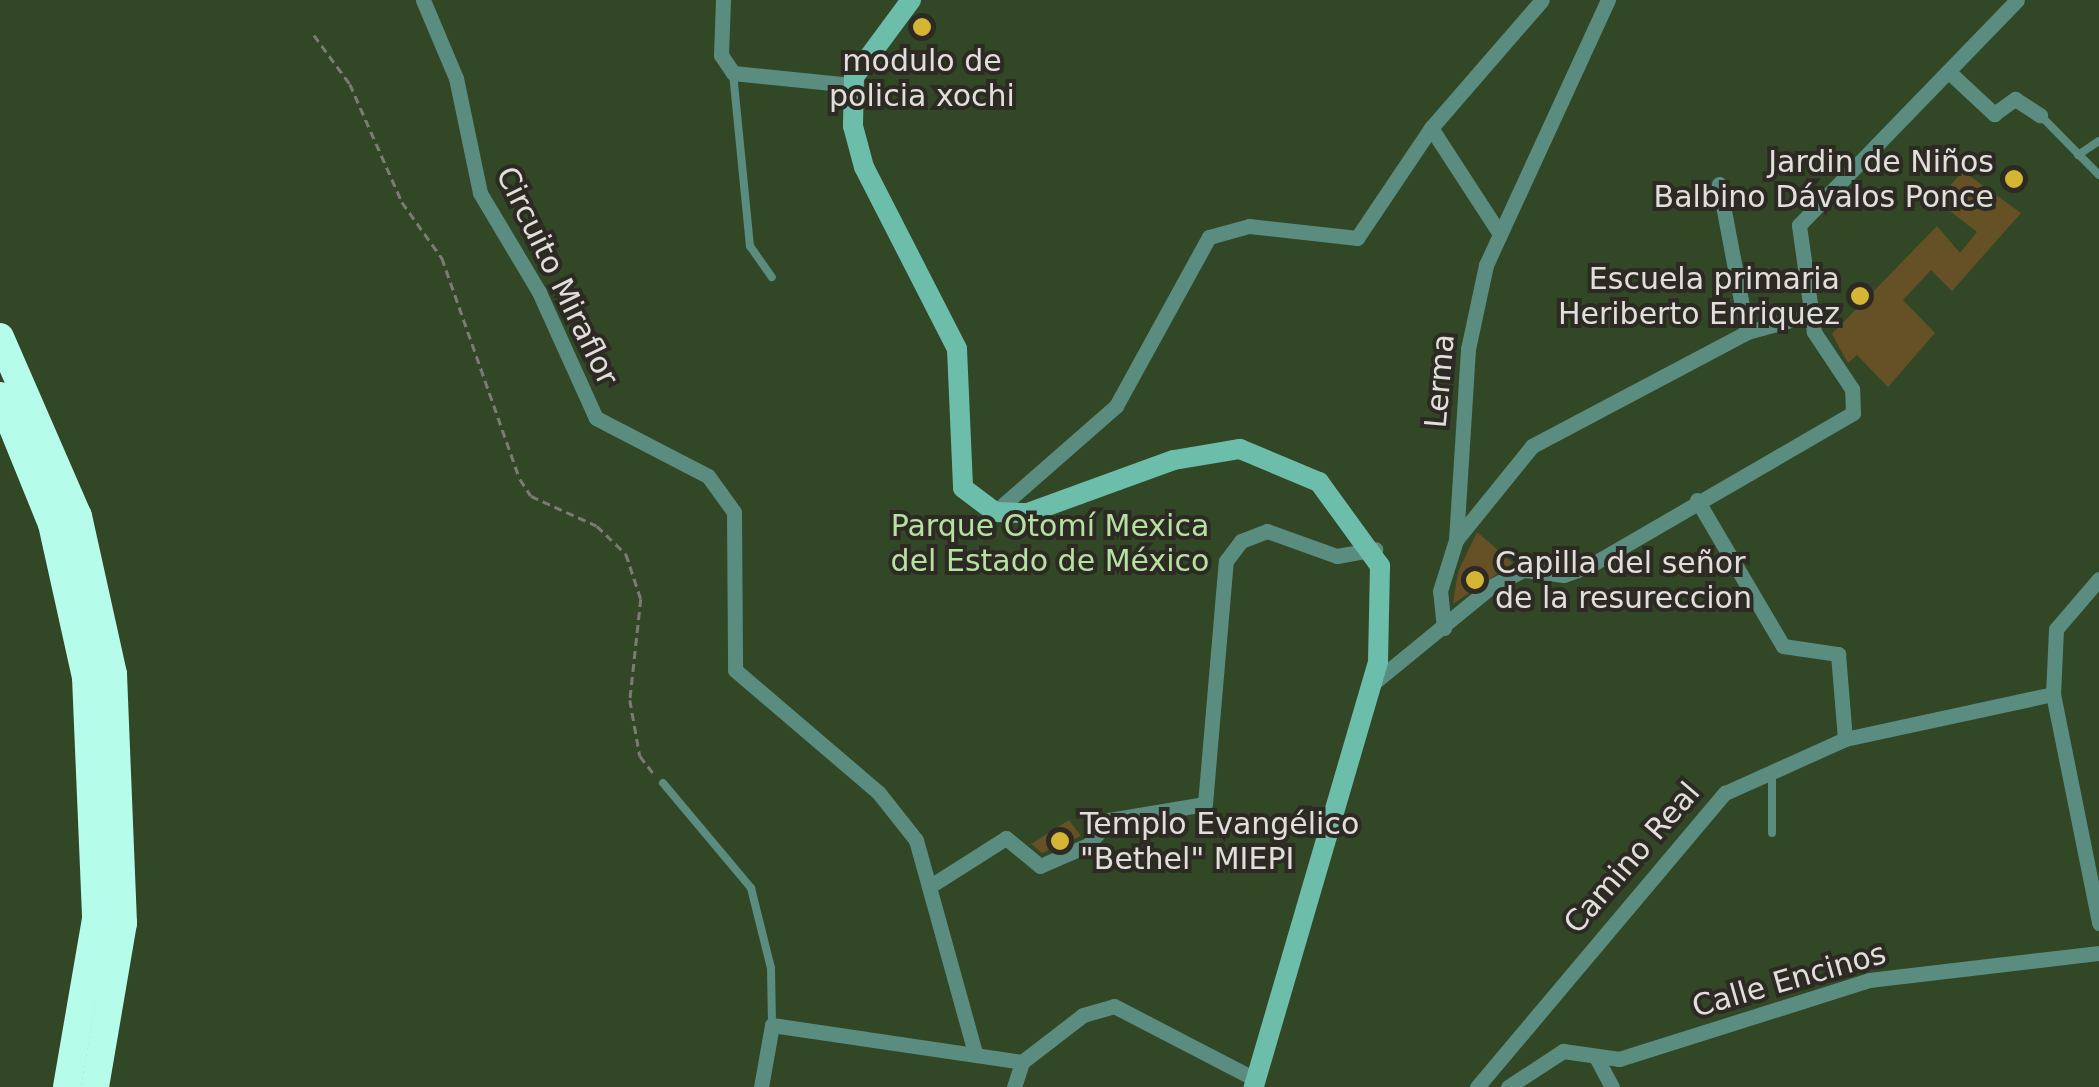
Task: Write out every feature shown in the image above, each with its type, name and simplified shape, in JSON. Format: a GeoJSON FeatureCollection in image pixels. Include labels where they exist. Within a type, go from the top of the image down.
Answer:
{"type":"FeatureCollection","features":[{"type":"Feature","properties":{"kind":"highway"},"geometry":{"type":"LineString","coordinates":[[0,337],[78,516],[112,674],[123,922],[95,1087]]}},
{"type":"Feature","properties":{"kind":"highway"},"geometry":{"type":"LineString","coordinates":[[0,396],[52,524],[86,677],[96,920],[66,1087]]}},
{"type":"Feature","properties":{"kind":"main road"},"geometry":{"type":"LineString","coordinates":[[911,0],[851,85],[864,167],[957,349],[964,399],[958,473],[995,512],[1028,513],[1174,460],[1240,449],[1319,482],[1375,549],[1384,618],[1371,685],[1255,1084]]}},
{"type":"Feature","properties":{"kind":"street","name":"Circuito Miraflor"},"geometry":{"type":"LineString","coordinates":[[423,0],[456,78],[480,193],[539,292],[596,418],[708,476],[734,512],[734,670],[900,814],[935,883],[974,1049]]}},
{"type":"Feature","properties":{"kind":"street"},"geometry":{"type":"LineString","coordinates":[[722,0],[721,55],[734,73],[851,85]]}},
{"type":"Feature","properties":{"kind":"street"},"geometry":{"type":"LineString","coordinates":[[995,512],[1116,406],[1208,237],[1250,226],[1350,241],[1431,128],[1542,0]]}},
{"type":"Feature","properties":{"kind":"street","name":"Lerma"},"geometry":{"type":"LineString","coordinates":[[1456,540],[1468,349],[1498,230],[1608,0]]}},
{"type":"Feature","properties":{"kind":"street"},"geometry":{"type":"LineString","coordinates":[[1371,685],[1492,586],[1524,570],[1564,575],[1590,565],[1853,413],[1852,390],[1809,314],[1799,224],[2017,0]]}},
{"type":"Feature","properties":{"kind":"street"},"geometry":{"type":"LineString","coordinates":[[1949,72],[1994,114],[2015,99],[2040,115]]}},
{"type":"Feature","properties":{"kind":"street"},"geometry":{"type":"LineString","coordinates":[[1431,128],[1498,230]]}},
{"type":"Feature","properties":{"kind":"street"},"geometry":{"type":"LineString","coordinates":[[1719,184],[1747,332]]}},
{"type":"Feature","properties":{"kind":"street"},"geometry":{"type":"LineString","coordinates":[[1444,628],[1440,591],[1456,540],[1532,446],[1747,332],[1809,314]]}},
{"type":"Feature","properties":{"kind":"street"},"geometry":{"type":"LineString","coordinates":[[1697,500],[1783,646],[1838,654],[1845,739]]}},
{"type":"Feature","properties":{"kind":"street"},"geometry":{"type":"LineString","coordinates":[[935,883],[1006,838],[1040,866],[1088,845],[1109,820],[1205,804],[1226,561],[1241,540],[1267,531],[1337,556],[1375,549]]}},
{"type":"Feature","properties":{"kind":"street"},"geometry":{"type":"LineString","coordinates":[[2099,580],[2056,628],[2052,694],[2099,923]]}},
{"type":"Feature","properties":{"kind":"street","name":"Camino Real"},"geometry":{"type":"LineString","coordinates":[[1477,1087],[1694,820],[1772,769],[1845,739],[2052,694]]}},
{"type":"Feature","properties":{"kind":"street","name":"Calle Encinos"},"geometry":{"type":"LineString","coordinates":[[1508,1087],[1546,1057],[1596,1057],[1657,1050],[1869,980],[2099,953]]}},
{"type":"Feature","properties":{"kind":"street"},"geometry":{"type":"LineString","coordinates":[[1014,1087],[1022,1062],[1083,1015],[1114,1006],[1255,1084]]}},
{"type":"Feature","properties":{"kind":"street"},"geometry":{"type":"LineString","coordinates":[[762,1087],[772,1025],[974,1049],[1022,1062]]}},
{"type":"Feature","properties":{"kind":"street"},"geometry":{"type":"LineString","coordinates":[[1596,1057],[1612,1087]]}},
{"type":"Feature","properties":{"kind":"lane"},"geometry":{"type":"LineString","coordinates":[[734,73],[750,246],[772,277]]}},
{"type":"Feature","properties":{"kind":"lane"},"geometry":{"type":"LineString","coordinates":[[2040,115],[2099,174]]}},
{"type":"Feature","properties":{"kind":"lane"},"geometry":{"type":"LineString","coordinates":[[2078,155],[2099,141]]}},
{"type":"Feature","properties":{"kind":"lane"},"geometry":{"type":"LineString","coordinates":[[1772,769],[1772,833]]}},
{"type":"Feature","properties":{"kind":"lane"},"geometry":{"type":"LineString","coordinates":[[663,783],[750,888],[771,968],[772,1025]]}},
{"type":"Feature","properties":{"kind":"path"},"geometry":{"type":"LineString","coordinates":[[314,36],[350,84],[402,202],[442,258],[520,480],[531,496],[596,526],[626,554],[640,599],[630,700],[636,742],[663,783]]}},
{"type":"Feature","properties":{"kind":"green space","name":"Parque Otomí Mexica del Estado de México"},"geometry":{"type":"Polygon","coordinates":[[[0,0],[2099,0],[2099,1087],[0,1087],[0,0]]]}},
{"type":"Feature","properties":{"kind":"building"},"geometry":{"type":"Polygon","coordinates":[[[1963,171],[2021,213],[1952,291],[1931,270],[1903,300],[1935,333],[1888,387],[1857,355],[1848,363],[1832,334],[1937,226],[1960,253],[1977,232],[1937,201],[1963,171]]]}},
{"type":"Feature","properties":{"kind":"building","name":"Capilla del señor de la resureccion"},"geometry":{"type":"Polygon","coordinates":[[[1477,532],[1513,563],[1453,604],[1458,572],[1477,532]]]}},
{"type":"Feature","properties":{"kind":"building","name":"Templo Evangélico \"Bethel\" MIEPI"},"geometry":{"type":"Polygon","coordinates":[[[1069,820],[1081,836],[1042,853],[1031,844],[1069,820]]]}},
{"type":"Feature","properties":{"kind":"place","name":"modulo de policia xochi"},"geometry":{"type":"Point","coordinates":[922,27]}},
{"type":"Feature","properties":{"kind":"place","name":"Jardin de Niños Balbino Dávalos Ponce"},"geometry":{"type":"Point","coordinates":[2014,179]}},
{"type":"Feature","properties":{"kind":"place","name":"Escuela primaria Heriberto Enriquez"},"geometry":{"type":"Point","coordinates":[1860,296]}},
{"type":"Feature","properties":{"kind":"place","name":"Capilla del señor de la resureccion"},"geometry":{"type":"Point","coordinates":[1475,580]}},
{"type":"Feature","properties":{"kind":"place","name":"Templo Evangélico \"Bethel\" MIEPI"},"geometry":{"type":"Point","coordinates":[1060,841]}}]}
